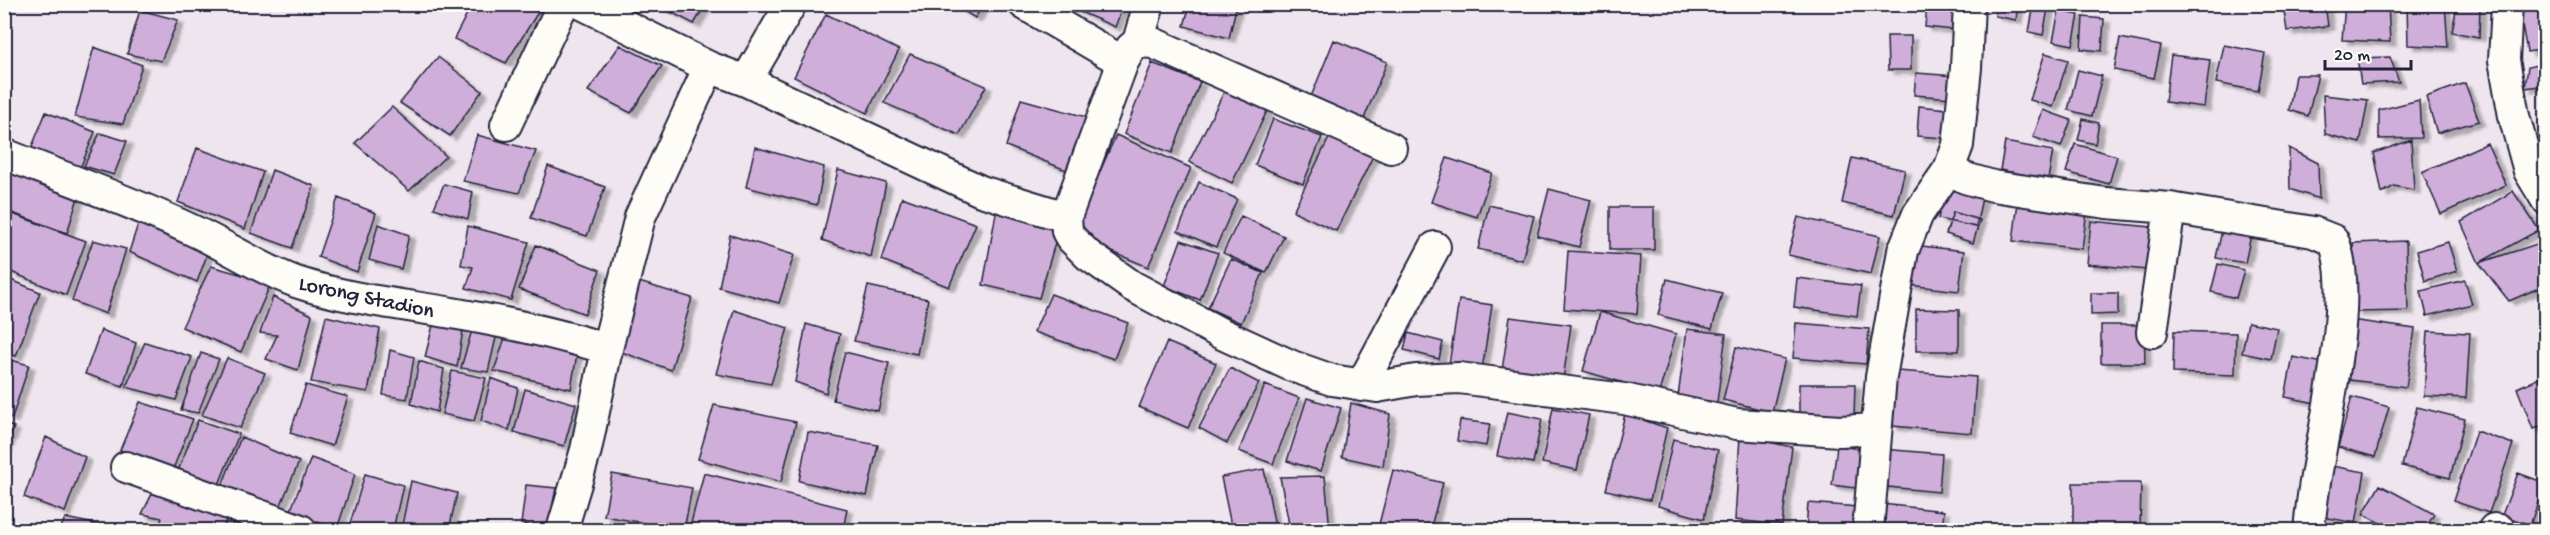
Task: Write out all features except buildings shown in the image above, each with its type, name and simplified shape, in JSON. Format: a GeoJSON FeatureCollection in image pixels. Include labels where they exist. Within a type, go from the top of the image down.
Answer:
{"type":"FeatureCollection","features":[{"type":"Feature","properties":{"kind":"street"},"geometry":{"type":"LineString","coordinates":[[506,125],[563,4]]}},
{"type":"Feature","properties":{"kind":"street"},"geometry":{"type":"LineString","coordinates":[[582,4],[710,67],[746,81],[981,190],[1065,217]]}},
{"type":"Feature","properties":{"kind":"street"},"geometry":{"type":"LineString","coordinates":[[746,81],[791,4]]}},
{"type":"Feature","properties":{"kind":"street"},"geometry":{"type":"LineString","coordinates":[[1024,4],[1131,52],[1153,44],[1391,148]]}},
{"type":"Feature","properties":{"kind":"street"},"geometry":{"type":"LineString","coordinates":[[1149,4],[1065,217],[1067,231],[1071,238],[1096,261],[1132,286],[1220,333],[1292,366],[1332,380],[1361,386],[1397,385],[1416,380],[1459,378],[1624,399],[1737,424],[1840,431],[1876,429]]}},
{"type":"Feature","properties":{"kind":"street"},"geometry":{"type":"LineString","coordinates":[[1868,531],[1881,377],[1903,251],[1918,214],[1949,169],[1958,146],[1969,4]]}},
{"type":"Feature","properties":{"kind":"street"},"geometry":{"type":"LineString","coordinates":[[2507,4],[2504,60],[2514,116],[2529,171],[2546,199]]}},
{"type":"Feature","properties":{"kind":"street"},"geometry":{"type":"LineString","coordinates":[[562,531],[586,450],[607,349],[640,217],[710,67]]}},
{"type":"Feature","properties":{"kind":"street","name":"Lorong Stadion"},"geometry":{"type":"LineString","coordinates":[[4,154],[186,227],[263,268],[296,282],[392,305],[451,313],[561,335],[607,349]]}},
{"type":"Feature","properties":{"kind":"street"},"geometry":{"type":"LineString","coordinates":[[1949,169],[1965,178],[1993,186],[2106,203],[2170,208],[2313,232],[2333,240],[2339,253],[2342,289],[2337,342],[2308,531]]}},
{"type":"Feature","properties":{"kind":"street"},"geometry":{"type":"LineString","coordinates":[[2152,332],[2170,208]]}},
{"type":"Feature","properties":{"kind":"street"},"geometry":{"type":"LineString","coordinates":[[1361,386],[1435,247]]}},
{"type":"Feature","properties":{"kind":"street"},"geometry":{"type":"LineString","coordinates":[[126,467],[301,531]]}}]}
